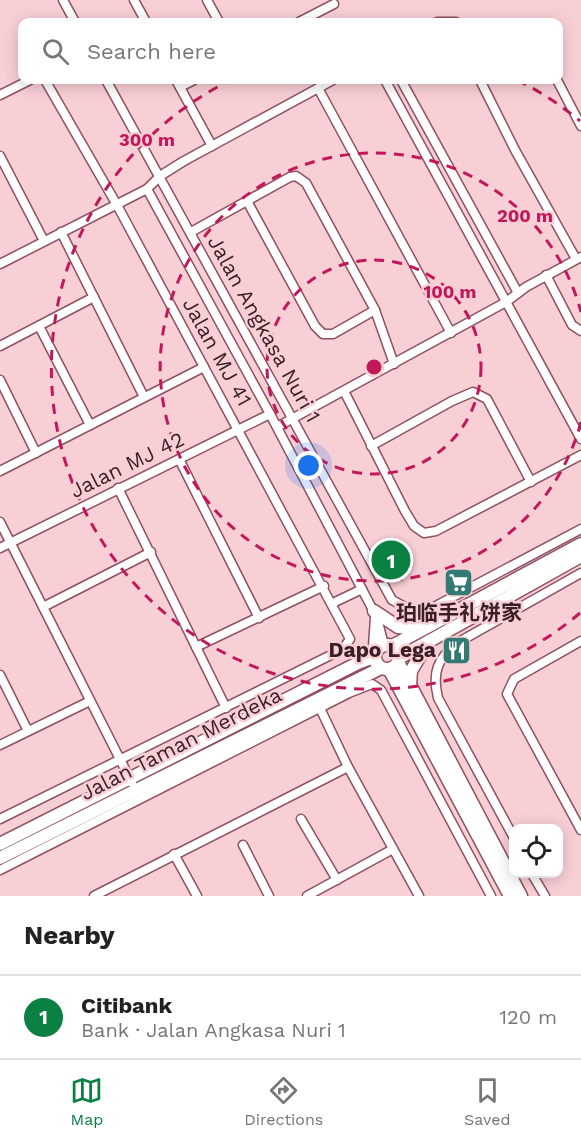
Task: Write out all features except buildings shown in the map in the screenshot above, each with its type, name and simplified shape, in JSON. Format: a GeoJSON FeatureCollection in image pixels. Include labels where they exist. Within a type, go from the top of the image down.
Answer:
{"type":"FeatureCollection","features":[{"type":"Feature","properties":{"kind":"main road"},"geometry":{"type":"LineString","coordinates":[[406,691],[411,671],[429,633],[581,544]]}},
{"type":"Feature","properties":{"kind":"main road"},"geometry":{"type":"LineString","coordinates":[[522,896],[406,691],[377,649],[429,633],[581,556]]}},
{"type":"Feature","properties":{"kind":"main road"},"geometry":{"type":"LineString","coordinates":[[429,633],[398,627],[375,615],[375,646],[363,667],[390,677],[406,691],[510,896]]}},
{"type":"Feature","properties":{"kind":"main road","name":"Jalan Taman Merdeka"},"geometry":{"type":"LineString","coordinates":[[0,858],[132,784],[363,667],[388,663],[429,633]]}},
{"type":"Feature","properties":{"kind":"main road"},"geometry":{"type":"LineString","coordinates":[[388,645],[398,652],[388,663]]}},
{"type":"Feature","properties":{"kind":"main road","name":"Jalan Taman Merdeka"},"geometry":{"type":"LineString","coordinates":[[0,843],[318,703],[363,667]]}},
{"type":"Feature","properties":{"kind":"street"},"geometry":{"type":"LineString","coordinates":[[63,0],[73,18]]}},
{"type":"Feature","properties":{"kind":"street"},"geometry":{"type":"LineString","coordinates":[[134,0],[144,18]]}},
{"type":"Feature","properties":{"kind":"street"},"geometry":{"type":"LineString","coordinates":[[207,0],[217,18]]}},
{"type":"Feature","properties":{"kind":"street"},"geometry":{"type":"LineString","coordinates":[[307,18],[334,4]]}},
{"type":"Feature","properties":{"kind":"street"},"geometry":{"type":"LineString","coordinates":[[0,95],[22,84]]}},
{"type":"Feature","properties":{"kind":"street","name":"Jalan MJ 41"},"geometry":{"type":"LineString","coordinates":[[47,84],[117,205],[350,636],[348,645],[226,708]]}},
{"type":"Feature","properties":{"kind":"street","name":"Jalan Angkasa Nuri 1"},"geometry":{"type":"LineString","coordinates":[[108,84],[392,600],[411,610],[421,611],[439,606],[581,529]]}},
{"type":"Feature","properties":{"kind":"street"},"geometry":{"type":"LineString","coordinates":[[179,84],[212,146]]}},
{"type":"Feature","properties":{"kind":"street"},"geometry":{"type":"LineString","coordinates":[[0,264],[147,189],[160,176],[326,84]]}},
{"type":"Feature","properties":{"kind":"street"},"geometry":{"type":"LineString","coordinates":[[387,84],[581,439]]}},
{"type":"Feature","properties":{"kind":"street"},"geometry":{"type":"LineString","coordinates":[[403,84],[518,293]]}},
{"type":"Feature","properties":{"kind":"street"},"geometry":{"type":"LineString","coordinates":[[278,427],[451,333],[578,258],[515,150],[482,84]]}},
{"type":"Feature","properties":{"kind":"street"},"geometry":{"type":"LineString","coordinates":[[559,84],[581,126]]}},
{"type":"Feature","properties":{"kind":"street"},"geometry":{"type":"LineString","coordinates":[[318,88],[451,333]]}},
{"type":"Feature","properties":{"kind":"street"},"geometry":{"type":"LineString","coordinates":[[572,110],[581,105]]}},
{"type":"Feature","properties":{"kind":"street"},"geometry":{"type":"LineString","coordinates":[[0,156],[44,241]]}},
{"type":"Feature","properties":{"kind":"street"},"geometry":{"type":"LineString","coordinates":[[191,232],[290,177],[302,179],[375,310],[394,364]]}},
{"type":"Feature","properties":{"kind":"street"},"geometry":{"type":"LineString","coordinates":[[147,189],[278,427],[362,589],[388,645]]}},
{"type":"Feature","properties":{"kind":"street"},"geometry":{"type":"LineString","coordinates":[[247,201],[315,326],[323,334],[333,334],[375,310]]}},
{"type":"Feature","properties":{"kind":"street"},"geometry":{"type":"LineString","coordinates":[[61,232],[144,397]]}},
{"type":"Feature","properties":{"kind":"street"},"geometry":{"type":"LineString","coordinates":[[546,276],[572,325],[581,331]]}},
{"type":"Feature","properties":{"kind":"street"},"geometry":{"type":"LineString","coordinates":[[0,346],[94,297]]}},
{"type":"Feature","properties":{"kind":"street"},"geometry":{"type":"LineString","coordinates":[[39,326],[90,425]]}},
{"type":"Feature","properties":{"kind":"street"},"geometry":{"type":"LineString","coordinates":[[0,471],[204,368]]}},
{"type":"Feature","properties":{"kind":"street"},"geometry":{"type":"LineString","coordinates":[[0,380],[36,453]]}},
{"type":"Feature","properties":{"kind":"street"},"geometry":{"type":"LineString","coordinates":[[344,391],[414,526],[424,533],[436,531],[581,456]]}},
{"type":"Feature","properties":{"kind":"street"},"geometry":{"type":"LineString","coordinates":[[371,446],[452,401],[473,392],[487,399],[531,482]]}},
{"type":"Feature","properties":{"kind":"street","name":"Jalan MJ 42"},"geometry":{"type":"LineString","coordinates":[[0,548],[270,414]]}},
{"type":"Feature","properties":{"kind":"street"},"geometry":{"type":"LineString","coordinates":[[179,459],[259,618]]}},
{"type":"Feature","properties":{"kind":"street"},"geometry":{"type":"LineString","coordinates":[[0,819],[226,708],[118,489]]}},
{"type":"Feature","properties":{"kind":"street"},"geometry":{"type":"LineString","coordinates":[[0,522],[132,784]]}},
{"type":"Feature","properties":{"kind":"street"},"geometry":{"type":"LineString","coordinates":[[43,607],[151,552]]}},
{"type":"Feature","properties":{"kind":"street"},"geometry":{"type":"LineString","coordinates":[[509,831],[438,698],[435,676],[442,657],[457,643],[581,573]]}},
{"type":"Feature","properties":{"kind":"street"},"geometry":{"type":"LineString","coordinates":[[196,647],[324,586]]}},
{"type":"Feature","properties":{"kind":"street"},"geometry":{"type":"LineString","coordinates":[[333,603],[362,589]]}},
{"type":"Feature","properties":{"kind":"street"},"geometry":{"type":"LineString","coordinates":[[581,642],[514,679],[507,694],[581,830]]}},
{"type":"Feature","properties":{"kind":"street"},"geometry":{"type":"LineString","coordinates":[[0,675],[28,731]]}},
{"type":"Feature","properties":{"kind":"street"},"geometry":{"type":"LineString","coordinates":[[0,870],[318,703],[367,684],[381,690],[491,896]]}},
{"type":"Feature","properties":{"kind":"street"},"geometry":{"type":"LineString","coordinates":[[0,745],[90,701]]}},
{"type":"Feature","properties":{"kind":"street"},"geometry":{"type":"LineString","coordinates":[[318,703],[348,767],[419,896]]}},
{"type":"Feature","properties":{"kind":"street"},"geometry":{"type":"LineString","coordinates":[[94,896],[348,767]]}},
{"type":"Feature","properties":{"kind":"street"},"geometry":{"type":"LineString","coordinates":[[301,819],[337,879]]}},
{"type":"Feature","properties":{"kind":"street"},"geometry":{"type":"LineString","coordinates":[[243,845],[269,896]]}},
{"type":"Feature","properties":{"kind":"street"},"geometry":{"type":"LineString","coordinates":[[307,896],[393,849]]}},
{"type":"Feature","properties":{"kind":"street"},"geometry":{"type":"LineString","coordinates":[[174,854],[197,896]]}},
{"type":"Feature","properties":{"kind":"street"},"geometry":{"type":"LineString","coordinates":[[535,878],[544,896]]}},
{"type":"Feature","properties":{"kind":"place","name":"Citibank"},"geometry":{"type":"Point","coordinates":[391,560]}},
{"type":"Feature","properties":{"kind":"place","name":"珀临手礼饼家"},"geometry":{"type":"Point","coordinates":[459,582]}},
{"type":"Feature","properties":{"kind":"place","name":"Dapo Lega"},"geometry":{"type":"Point","coordinates":[457,650]}}]}
